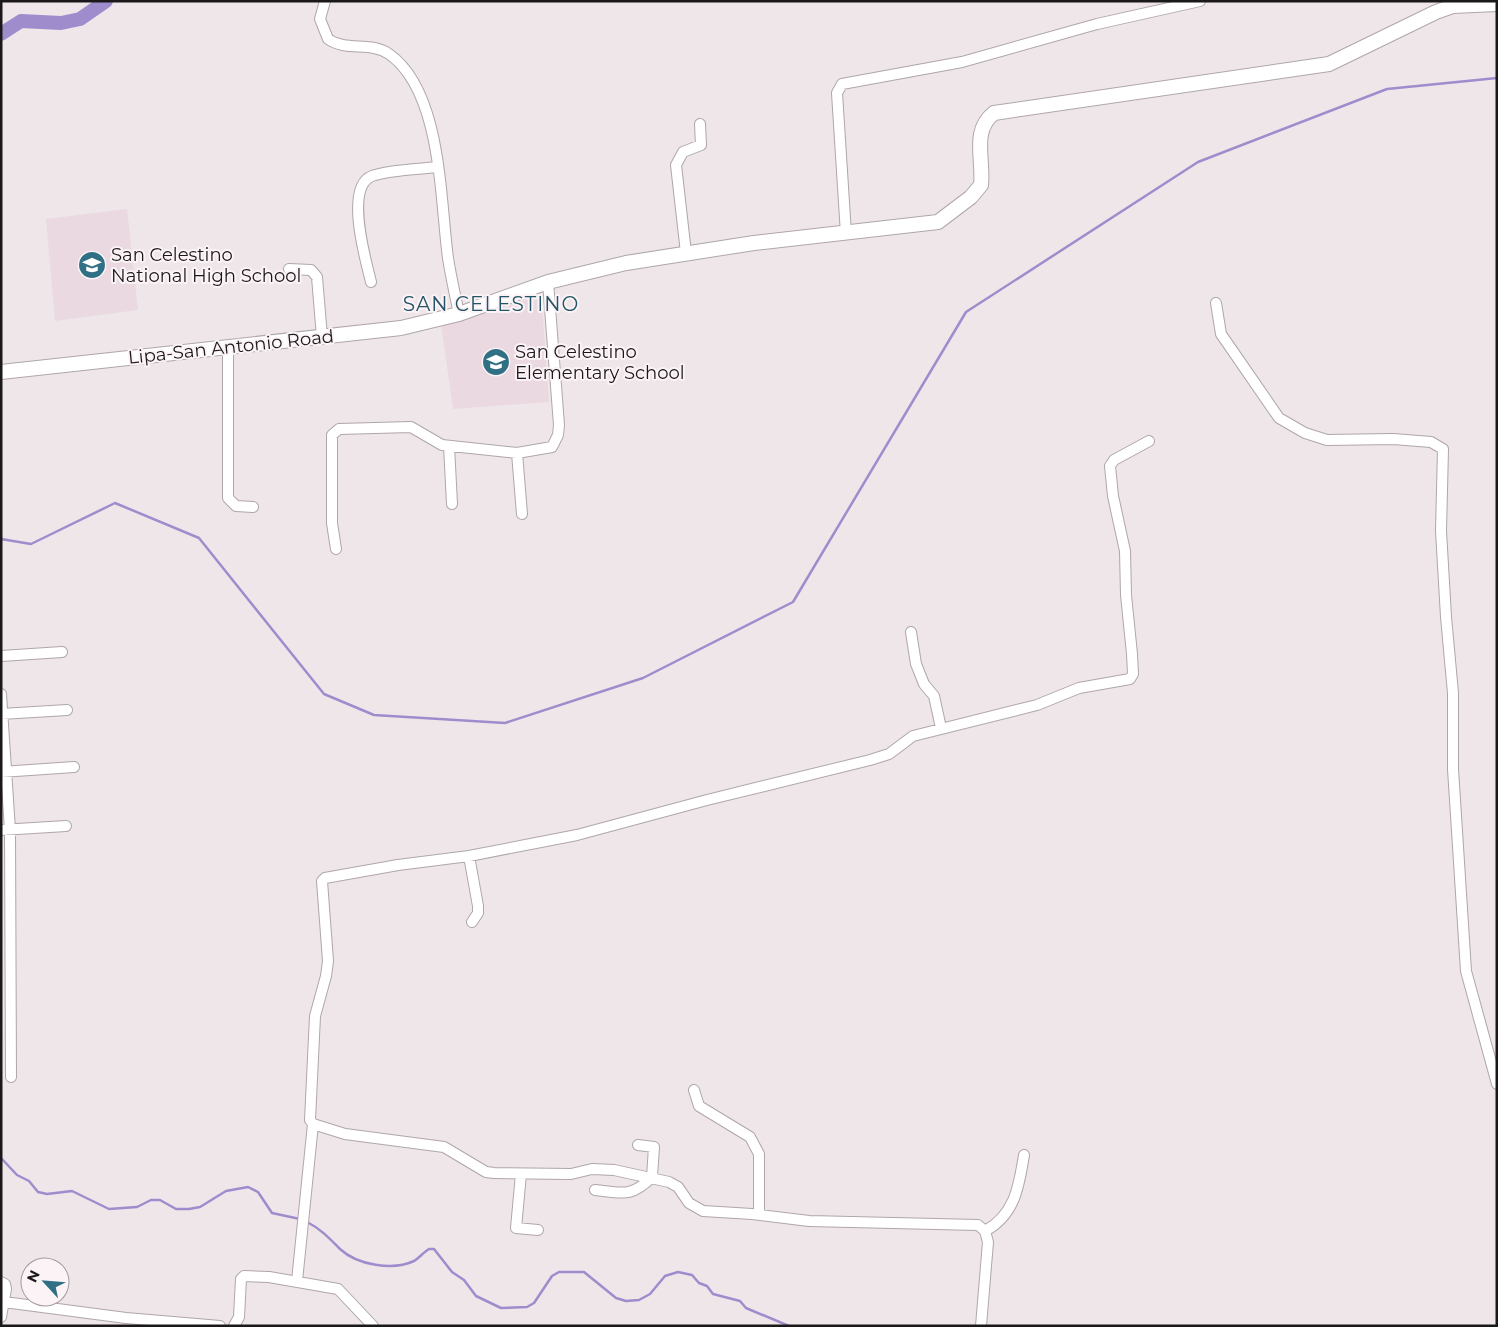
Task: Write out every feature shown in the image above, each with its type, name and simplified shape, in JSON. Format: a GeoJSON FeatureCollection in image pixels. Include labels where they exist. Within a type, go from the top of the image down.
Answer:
{"type":"FeatureCollection","features":[{"type":"Feature","properties":{"kind":"main road","name":"Lipa-San Antonio Road"},"geometry":{"type":"LineString","coordinates":[[1,372],[393,330],[459,314],[548,282],[626,263],[686,253],[926,225],[947,217],[971,197],[981,185],[979,137],[981,127],[994,113],[1329,64],[1436,12],[1453,6],[1497,4]]}},
{"type":"Feature","properties":{"kind":"street"},"geometry":{"type":"LineString","coordinates":[[325,1],[320,19],[328,39],[343,46],[364,47],[384,51],[398,62],[415,84],[426,106],[438,167],[448,260],[459,314]]}},
{"type":"Feature","properties":{"kind":"street"},"geometry":{"type":"LineString","coordinates":[[846,234],[837,93],[842,84],[962,62],[1097,24],[1200,1]]}},
{"type":"Feature","properties":{"kind":"street"},"geometry":{"type":"LineString","coordinates":[[686,253],[676,165],[683,152],[701,145],[700,124]]}},
{"type":"Feature","properties":{"kind":"street"},"geometry":{"type":"LineString","coordinates":[[371,282],[359,222],[358,197],[361,186],[372,176],[438,167]]}},
{"type":"Feature","properties":{"kind":"street"},"geometry":{"type":"LineString","coordinates":[[288,269],[311,270],[317,277],[322,337]]}},
{"type":"Feature","properties":{"kind":"street"},"geometry":{"type":"LineString","coordinates":[[336,549],[332,523],[332,435],[339,429],[411,427],[437,443],[449,446],[517,453],[552,447],[558,435],[548,282]]}},
{"type":"Feature","properties":{"kind":"street"},"geometry":{"type":"LineString","coordinates":[[1216,303],[1221,334],[1279,418],[1305,433],[1328,440],[1431,442],[1443,449],[1441,531],[1453,693],[1453,769],[1466,971],[1497,1084]]}},
{"type":"Feature","properties":{"kind":"street"},"geometry":{"type":"LineString","coordinates":[[228,348],[228,498],[236,506],[253,507]]}},
{"type":"Feature","properties":{"kind":"street"},"geometry":{"type":"LineString","coordinates":[[297,1281],[313,1124],[310,1120],[316,1016],[328,961],[322,880],[398,865],[469,856],[577,835],[707,800],[870,760],[889,754],[913,736],[1037,705],[1064,696],[1069,691],[1079,688],[1130,679],[1133,674],[1124,577],[1125,551],[1117,517],[1110,466],[1114,460],[1150,441]]}},
{"type":"Feature","properties":{"kind":"street"},"geometry":{"type":"LineString","coordinates":[[449,446],[452,504]]}},
{"type":"Feature","properties":{"kind":"street"},"geometry":{"type":"LineString","coordinates":[[517,453],[522,514]]}},
{"type":"Feature","properties":{"kind":"street"},"geometry":{"type":"LineString","coordinates":[[912,632],[916,664],[924,684],[934,696],[941,728]]}},
{"type":"Feature","properties":{"kind":"street"},"geometry":{"type":"LineString","coordinates":[[1,656],[62,652]]}},
{"type":"Feature","properties":{"kind":"street"},"geometry":{"type":"LineString","coordinates":[[1,694],[11,1077]]}},
{"type":"Feature","properties":{"kind":"street"},"geometry":{"type":"LineString","coordinates":[[2,714],[67,710]]}},
{"type":"Feature","properties":{"kind":"street"},"geometry":{"type":"LineString","coordinates":[[4,772],[74,767]]}},
{"type":"Feature","properties":{"kind":"street"},"geometry":{"type":"LineString","coordinates":[[6,830],[66,826]]}},
{"type":"Feature","properties":{"kind":"street"},"geometry":{"type":"LineString","coordinates":[[469,856],[478,906],[478,913],[472,922]]}},
{"type":"Feature","properties":{"kind":"street"},"geometry":{"type":"LineString","coordinates":[[694,1090],[699,1106],[750,1137],[756,1145],[758,1154],[759,1215]]}},
{"type":"Feature","properties":{"kind":"street"},"geometry":{"type":"LineString","coordinates":[[313,1124],[345,1134],[444,1147],[486,1172],[571,1174],[592,1169],[614,1170],[652,1177],[669,1182],[678,1188],[689,1203],[703,1211],[809,1221],[968,1223],[978,1225],[985,1231],[988,1242],[982,1326]]}},
{"type":"Feature","properties":{"kind":"street"},"geometry":{"type":"LineString","coordinates":[[595,1190],[632,1193],[640,1189],[652,1177],[654,1148],[638,1145]]}},
{"type":"Feature","properties":{"kind":"street"},"geometry":{"type":"LineString","coordinates":[[985,1231],[1003,1218],[1014,1200],[1024,1155]]}},
{"type":"Feature","properties":{"kind":"street"},"geometry":{"type":"LineString","coordinates":[[521,1174],[516,1228],[538,1230]]}},
{"type":"Feature","properties":{"kind":"street"},"geometry":{"type":"LineString","coordinates":[[235,1326],[242,1277],[269,1277],[338,1289],[373,1326]]}},
{"type":"Feature","properties":{"kind":"street"},"geometry":{"type":"LineString","coordinates":[[1,1282],[5,1284],[6,1289],[1,1317]]}},
{"type":"Feature","properties":{"kind":"street"},"geometry":{"type":"LineString","coordinates":[[4,1302],[126,1318],[220,1326]]}},
{"type":"Feature","properties":{"kind":"shaded area","name":"San Celestino National High School"},"geometry":{"type":"Polygon","coordinates":[[[127,209],[138,310],[55,321],[46,219],[127,209]]]}},
{"type":"Feature","properties":{"kind":"shaded area","name":"San Celestino Elementary School"},"geometry":{"type":"Polygon","coordinates":[[[541,290],[549,402],[453,409],[441,323],[541,290]]]}},
{"type":"Feature","properties":{"kind":"waterway"},"geometry":{"type":"LineString","coordinates":[[1,34],[21,21],[61,23],[80,19],[106,1]]}},
{"type":"Feature","properties":{"kind":"waterway"},"geometry":{"type":"LineString","coordinates":[[1,539],[31,544],[115,503],[199,538],[324,694],[374,715],[505,723],[643,678],[793,602],[966,312],[1198,162],[1387,89],[1497,78]]}},
{"type":"Feature","properties":{"kind":"waterway"},"geometry":{"type":"LineString","coordinates":[[1,1158],[17,1175],[29,1181],[38,1192],[47,1194],[72,1191],[109,1209],[137,1207],[151,1200],[160,1200],[176,1209],[189,1209],[200,1207],[226,1191],[248,1187],[258,1192],[272,1213],[300,1219]]}},
{"type":"Feature","properties":{"kind":"waterway"},"geometry":{"type":"LineString","coordinates":[[307,1222],[321,1231],[347,1255],[376,1265],[396,1266],[405,1264],[414,1261],[429,1249],[434,1249],[452,1272],[464,1280],[476,1296],[501,1308],[527,1307],[534,1303],[552,1276],[559,1272],[584,1272],[616,1298],[626,1301],[639,1300],[650,1294],[665,1276],[678,1272],[692,1275],[699,1283],[707,1286],[713,1294],[740,1301],[746,1308],[789,1326]]}},
{"type":"Feature","properties":{"kind":"place","name":"San Celestino National High School"},"geometry":{"type":"Point","coordinates":[92,265]}},
{"type":"Feature","properties":{"kind":"place","name":"San Celestino Elementary School"},"geometry":{"type":"Point","coordinates":[496,362]}},
{"type":"Feature","properties":{"kind":"district","name":"SAN CELESTINO"},"geometry":{"type":"Point","coordinates":[491,304]}}]}
